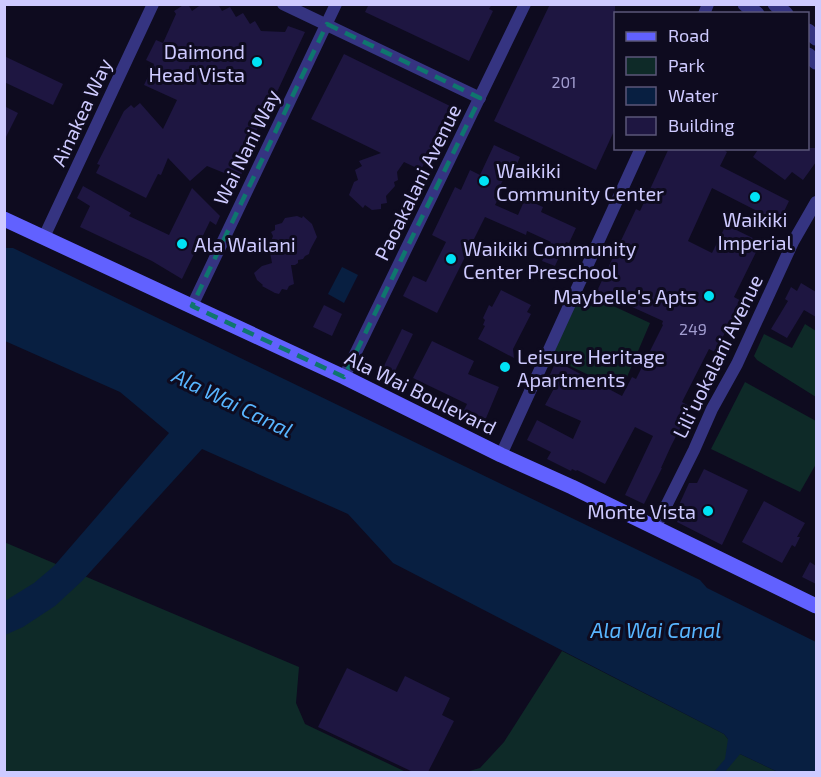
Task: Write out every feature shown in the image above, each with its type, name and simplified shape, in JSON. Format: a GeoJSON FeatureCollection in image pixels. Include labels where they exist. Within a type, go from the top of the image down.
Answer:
{"type":"FeatureCollection","features":[{"type":"Feature","properties":{"kind":"main road","name":"Ala Wai Boulevard"},"geometry":{"type":"LineString","coordinates":[[4,219],[344,377],[816,606]]}},
{"type":"Feature","properties":{"kind":"street","name":"Ainakea Way"},"geometry":{"type":"LineString","coordinates":[[44,237],[153,4]]}},
{"type":"Feature","properties":{"kind":"street"},"geometry":{"type":"LineString","coordinates":[[283,4],[480,98]]}},
{"type":"Feature","properties":{"kind":"street","name":"Wai Nani Way"},"geometry":{"type":"LineString","coordinates":[[192,306],[336,4]]}},
{"type":"Feature","properties":{"kind":"street","name":"Paoakalani Avenue"},"geometry":{"type":"LineString","coordinates":[[344,377],[525,4]]}},
{"type":"Feature","properties":{"kind":"street"},"geometry":{"type":"LineString","coordinates":[[501,455],[640,150]]}},
{"type":"Feature","properties":{"kind":"street","name":"Liliʻuokalani Avenue"},"geometry":{"type":"LineString","coordinates":[[655,528],[712,409],[737,364],[793,242],[816,202]]}},
{"type":"Feature","properties":{"kind":"highlighted area"},"geometry":{"type":"Polygon","coordinates":[[[327,24],[480,98],[344,377],[192,306],[327,24]]]}},
{"type":"Feature","properties":{"kind":"green space"},"geometry":{"type":"Polygon","coordinates":[[[581,291],[650,323],[627,377],[621,375],[614,387],[549,356],[581,291]]]}},
{"type":"Feature","properties":{"kind":"green space"},"geometry":{"type":"Polygon","coordinates":[[[805,324],[816,331],[816,397],[754,356],[764,334],[792,348],[805,324]]]}},
{"type":"Feature","properties":{"kind":"green space"},"geometry":{"type":"Polygon","coordinates":[[[745,382],[816,421],[816,464],[800,492],[711,449],[745,382]]]}},
{"type":"Feature","properties":{"kind":"green space"},"geometry":{"type":"Polygon","coordinates":[[[4,542],[299,667],[296,703],[305,724],[406,772],[5,772],[4,542]]]}},
{"type":"Feature","properties":{"kind":"green space"},"geometry":{"type":"Polygon","coordinates":[[[562,651],[724,734],[740,754],[778,772],[466,772],[480,768],[504,742],[562,651]]]}},
{"type":"Feature","properties":{"kind":"water","name":"Ala Wai Canal"},"geometry":{"type":"Polygon","coordinates":[[[4,248],[13,248],[700,580],[707,588],[816,642],[816,772],[778,772],[740,754],[725,772],[714,772],[725,759],[728,739],[724,734],[393,563],[348,514],[202,449],[82,581],[55,606],[23,627],[5,635],[5,601],[34,583],[54,566],[169,433],[120,392],[5,341],[4,248]]]}},
{"type":"Feature","properties":{"kind":"water"},"geometry":{"type":"Polygon","coordinates":[[[342,267],[358,275],[344,303],[328,294],[342,267]]]}},
{"type":"Feature","properties":{"kind":"building"},"geometry":{"type":"Polygon","coordinates":[[[188,4],[192,11],[202,4],[218,4],[222,11],[230,7],[236,17],[243,13],[250,24],[255,21],[261,31],[285,32],[288,26],[305,32],[270,107],[272,108],[266,118],[263,116],[250,146],[254,148],[239,179],[207,166],[190,181],[168,158],[161,175],[158,174],[146,198],[96,173],[100,165],[97,164],[124,111],[131,105],[134,108],[140,103],[163,129],[177,100],[144,85],[154,64],[146,60],[156,40],[163,43],[176,14],[174,11],[188,4]]]}},
{"type":"Feature","properties":{"kind":"building"},"geometry":{"type":"Polygon","coordinates":[[[369,4],[492,4],[489,9],[493,11],[469,61],[365,12],[369,4]]]}},
{"type":"Feature","properties":{"kind":"building"},"geometry":{"type":"Polygon","coordinates":[[[550,4],[615,4],[614,131],[596,170],[494,121],[550,4]]]}},
{"type":"Feature","properties":{"kind":"building"},"geometry":{"type":"Polygon","coordinates":[[[344,54],[452,107],[421,170],[404,162],[397,172],[398,180],[394,182],[395,186],[386,196],[387,203],[381,204],[381,209],[372,210],[365,205],[363,208],[349,195],[354,182],[358,180],[355,170],[362,166],[359,161],[381,153],[311,119],[344,54]]]}},
{"type":"Feature","properties":{"kind":"building"},"geometry":{"type":"Polygon","coordinates":[[[4,56],[63,84],[53,105],[4,82],[4,56]]]}},
{"type":"Feature","properties":{"kind":"building"},"geometry":{"type":"Polygon","coordinates":[[[4,106],[18,113],[4,141],[4,106]]]}},
{"type":"Feature","properties":{"kind":"building"},"geometry":{"type":"Polygon","coordinates":[[[494,145],[520,157],[515,169],[510,166],[494,198],[498,199],[495,205],[518,215],[525,199],[543,207],[541,212],[576,228],[569,243],[566,242],[555,266],[542,261],[551,242],[527,231],[526,235],[485,217],[437,313],[403,296],[413,276],[426,282],[446,242],[432,235],[455,187],[461,190],[470,170],[480,175],[494,145]]]}},
{"type":"Feature","properties":{"kind":"building"},"geometry":{"type":"Polygon","coordinates":[[[816,148],[816,162],[803,180],[792,172],[785,180],[753,157],[758,150],[816,148]]]}},
{"type":"Feature","properties":{"kind":"building"},"geometry":{"type":"Polygon","coordinates":[[[668,150],[724,150],[727,152],[720,166],[789,201],[779,222],[712,188],[688,241],[712,253],[726,225],[761,242],[734,297],[743,302],[715,352],[709,349],[682,402],[691,407],[644,504],[625,495],[653,436],[635,427],[605,484],[547,459],[551,452],[527,440],[537,420],[573,439],[581,421],[545,405],[557,383],[548,379],[556,361],[622,396],[632,377],[636,379],[663,325],[663,321],[597,291],[636,209],[640,211],[668,150]]]}},
{"type":"Feature","properties":{"kind":"building"},"geometry":{"type":"Polygon","coordinates":[[[83,186],[131,213],[129,216],[169,235],[192,188],[220,216],[216,225],[210,221],[182,279],[152,261],[80,227],[90,206],[77,198],[83,186]]]}},
{"type":"Feature","properties":{"kind":"building"},"geometry":{"type":"Polygon","coordinates":[[[297,216],[302,218],[303,216],[312,224],[317,237],[309,254],[298,260],[295,265],[291,265],[294,284],[287,290],[282,289],[279,294],[275,293],[262,286],[254,273],[262,266],[272,263],[269,247],[273,236],[271,232],[275,230],[275,225],[282,223],[285,218],[297,216]]]}},
{"type":"Feature","properties":{"kind":"building"},"geometry":{"type":"Polygon","coordinates":[[[801,283],[816,292],[816,317],[804,310],[787,338],[771,329],[788,301],[785,299],[791,287],[797,291],[801,283]]]}},
{"type":"Feature","properties":{"kind":"building","name":"Leisure Heritage Apartments"},"geometry":{"type":"Polygon","coordinates":[[[501,290],[531,305],[527,312],[531,314],[513,349],[514,358],[478,339],[485,326],[483,318],[489,305],[492,307],[501,290]]]}},
{"type":"Feature","properties":{"kind":"building"},"geometry":{"type":"Polygon","coordinates":[[[324,305],[342,314],[332,336],[313,327],[324,305]]]}},
{"type":"Feature","properties":{"kind":"building"},"geometry":{"type":"Polygon","coordinates":[[[402,329],[413,334],[393,375],[382,370],[402,329]]]}},
{"type":"Feature","properties":{"kind":"building"},"geometry":{"type":"Polygon","coordinates":[[[432,341],[474,361],[468,374],[499,387],[484,423],[462,414],[467,404],[413,378],[432,341]]]}},
{"type":"Feature","properties":{"kind":"building","name":"Monte Vista"},"geometry":{"type":"Polygon","coordinates":[[[704,469],[748,490],[722,545],[677,522],[678,518],[674,516],[689,483],[697,483],[704,469]]]}},
{"type":"Feature","properties":{"kind":"building"},"geometry":{"type":"Polygon","coordinates":[[[764,501],[805,523],[797,537],[800,537],[795,547],[792,545],[782,563],[742,542],[764,501]]]}},
{"type":"Feature","properties":{"kind":"building"},"geometry":{"type":"Polygon","coordinates":[[[810,562],[816,566],[816,584],[802,577],[810,562]]]}},
{"type":"Feature","properties":{"kind":"building"},"geometry":{"type":"Polygon","coordinates":[[[347,668],[397,692],[405,676],[450,698],[442,715],[454,721],[428,772],[413,772],[318,727],[347,668]]]}},
{"type":"Feature","properties":{"kind":"place","name":"Daimond Head Vista"},"geometry":{"type":"Point","coordinates":[257,62]}},
{"type":"Feature","properties":{"kind":"place","name":"Waikiki Community Center"},"geometry":{"type":"Point","coordinates":[484,181]}},
{"type":"Feature","properties":{"kind":"place","name":"Waikiki Imperial"},"geometry":{"type":"Point","coordinates":[755,197]}},
{"type":"Feature","properties":{"kind":"place","name":"Ala Wailani"},"geometry":{"type":"Point","coordinates":[182,244]}},
{"type":"Feature","properties":{"kind":"place","name":"Waikiki Community Center Preschool"},"geometry":{"type":"Point","coordinates":[451,259]}},
{"type":"Feature","properties":{"kind":"place","name":"Maybelle's Apts"},"geometry":{"type":"Point","coordinates":[709,296]}},
{"type":"Feature","properties":{"kind":"place","name":"Leisure Heritage Apartments"},"geometry":{"type":"Point","coordinates":[505,367]}},
{"type":"Feature","properties":{"kind":"place","name":"Monte Vista"},"geometry":{"type":"Point","coordinates":[708,511]}}]}
